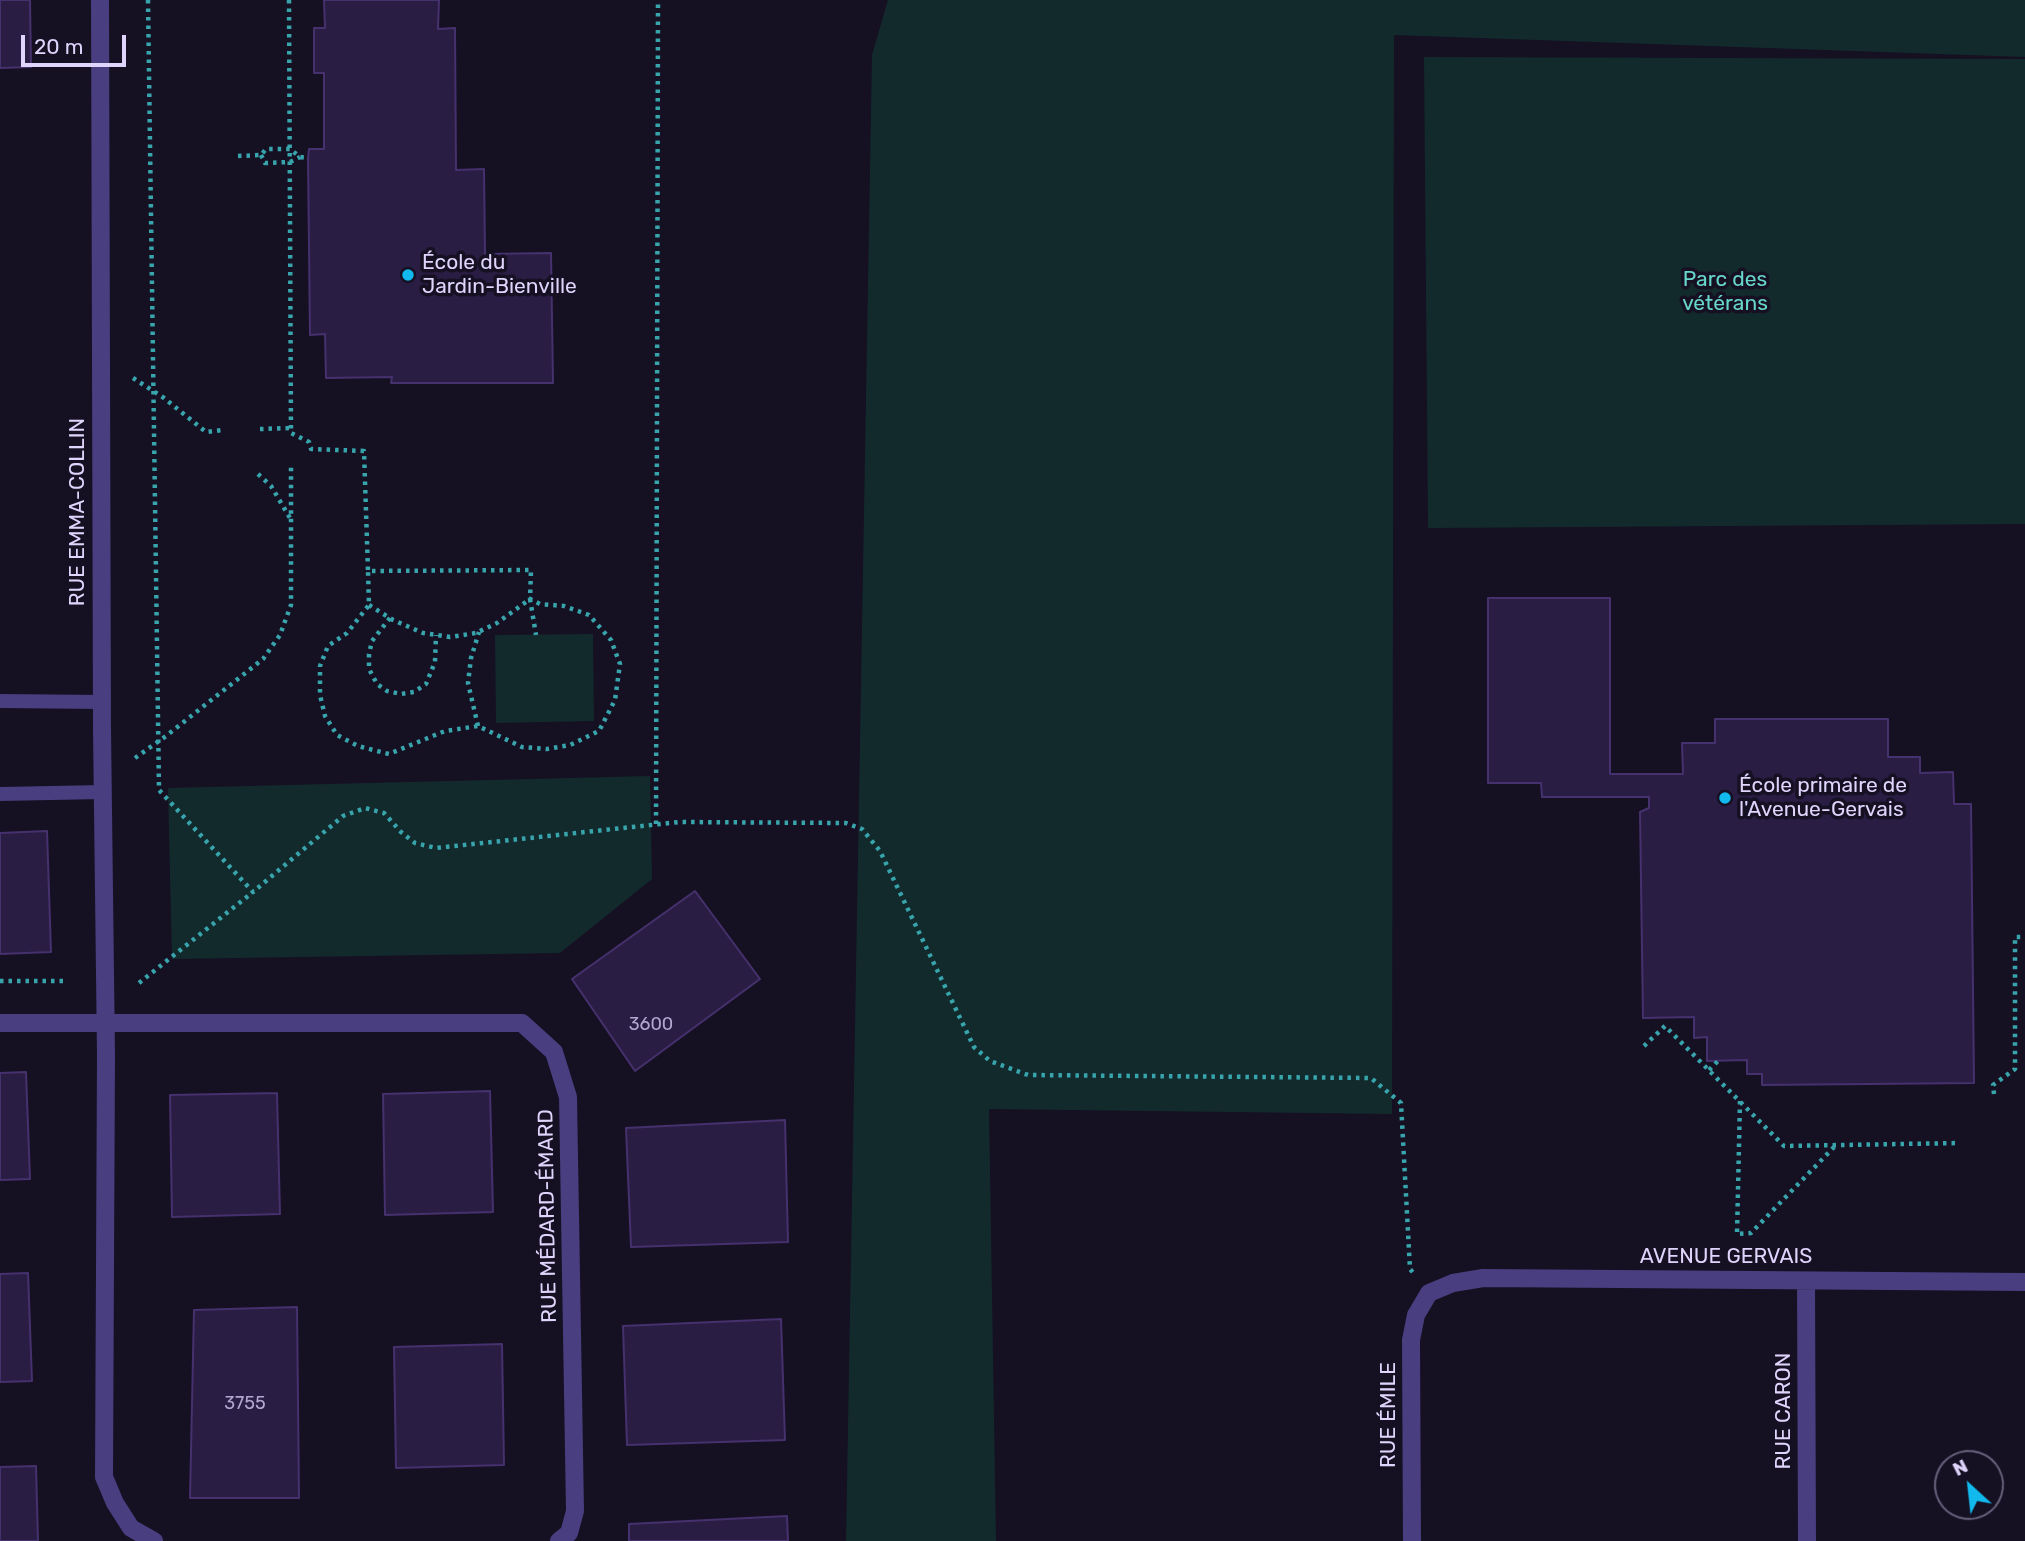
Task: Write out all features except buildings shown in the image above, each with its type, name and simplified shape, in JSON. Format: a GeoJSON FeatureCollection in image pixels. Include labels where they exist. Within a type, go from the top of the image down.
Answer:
{"type":"FeatureCollection","features":[{"type":"Feature","properties":{"kind":"street","name":"RUE EMMA-COLLIN"},"geometry":{"type":"LineString","coordinates":[[100,0],[105,1023]]}},
{"type":"Feature","properties":{"kind":"street","name":"RUE MÉDARD-ÉMARD"},"geometry":{"type":"LineString","coordinates":[[0,1023],[522,1023],[554,1052],[568,1097],[575,1511],[569,1533],[559,1541]]}},
{"type":"Feature","properties":{"kind":"street"},"geometry":{"type":"LineString","coordinates":[[105,1023],[104,1477],[115,1503],[131,1528],[154,1541]]}},
{"type":"Feature","properties":{"kind":"street","name":"AVENUE GERVAIS"},"geometry":{"type":"LineString","coordinates":[[1429,1293],[1453,1283],[1483,1278],[2025,1282]]}},
{"type":"Feature","properties":{"kind":"street","name":"RUE CARON"},"geometry":{"type":"LineString","coordinates":[[1806,1281],[1807,1541]]}},
{"type":"Feature","properties":{"kind":"street","name":"RUE ÉMILE"},"geometry":{"type":"LineString","coordinates":[[1412,1541],[1411,1340],[1416,1315],[1429,1293]]}},
{"type":"Feature","properties":{"kind":"lane"},"geometry":{"type":"LineString","coordinates":[[0,701],[102,702]]}},
{"type":"Feature","properties":{"kind":"lane"},"geometry":{"type":"LineString","coordinates":[[0,794],[103,792]]}},
{"type":"Feature","properties":{"kind":"path"},"geometry":{"type":"LineString","coordinates":[[148,0],[159,790],[253,892]]}},
{"type":"Feature","properties":{"kind":"path"},"geometry":{"type":"LineString","coordinates":[[289,0],[291,433],[309,442],[311,449],[364,451],[369,605],[346,633],[328,646],[320,666],[320,695],[326,716],[337,735],[358,746],[389,754],[445,731],[478,726],[522,747],[547,749],[570,745],[598,731],[615,700],[620,664],[611,639],[589,614],[564,606],[540,604],[530,598]]}},
{"type":"Feature","properties":{"kind":"path"},"geometry":{"type":"LineString","coordinates":[[656,824],[658,0]]}},
{"type":"Feature","properties":{"kind":"path"},"geometry":{"type":"LineString","coordinates":[[238,156],[261,155],[266,149],[290,149],[300,157],[309,158]]}},
{"type":"Feature","properties":{"kind":"path"},"geometry":{"type":"LineString","coordinates":[[261,155],[265,163],[290,162],[300,157]]}},
{"type":"Feature","properties":{"kind":"path"},"geometry":{"type":"LineString","coordinates":[[133,378],[206,432],[223,430]]}},
{"type":"Feature","properties":{"kind":"path"},"geometry":{"type":"LineString","coordinates":[[260,429],[291,428]]}},
{"type":"Feature","properties":{"kind":"path"},"geometry":{"type":"LineString","coordinates":[[135,758],[263,659],[280,635],[291,605],[291,465]]}},
{"type":"Feature","properties":{"kind":"path"},"geometry":{"type":"LineString","coordinates":[[258,474],[271,486],[290,519]]}},
{"type":"Feature","properties":{"kind":"path"},"geometry":{"type":"LineString","coordinates":[[368,571],[531,570],[530,598],[536,635]]}},
{"type":"Feature","properties":{"kind":"path"},"geometry":{"type":"LineString","coordinates":[[369,605],[423,633],[450,637],[479,631],[497,623],[530,598]]}},
{"type":"Feature","properties":{"kind":"path"},"geometry":{"type":"LineString","coordinates":[[390,618],[372,641],[369,654],[369,669],[377,684],[387,691],[401,694],[414,692],[426,684],[435,662],[436,635]]}},
{"type":"Feature","properties":{"kind":"path"},"geometry":{"type":"LineString","coordinates":[[478,726],[468,682],[471,658],[479,631]]}},
{"type":"Feature","properties":{"kind":"path"},"geometry":{"type":"LineString","coordinates":[[139,983],[343,816],[365,808],[384,813],[415,843],[436,848],[679,822],[846,823],[863,829],[880,852],[974,1047],[990,1061],[1028,1075],[1371,1078],[1401,1103],[1410,1269],[1429,1293]]}},
{"type":"Feature","properties":{"kind":"path"},"geometry":{"type":"LineString","coordinates":[[1994,1094],[1993,1085],[2015,1069],[2015,937],[2025,937]]}},
{"type":"Feature","properties":{"kind":"path"},"geometry":{"type":"LineString","coordinates":[[0,981],[68,981]]}},
{"type":"Feature","properties":{"kind":"path"},"geometry":{"type":"LineString","coordinates":[[1644,1046],[1665,1026],[1784,1146],[1960,1143]]}},
{"type":"Feature","properties":{"kind":"path"},"geometry":{"type":"LineString","coordinates":[[1709,1070],[1719,1060]]}},
{"type":"Feature","properties":{"kind":"path"},"geometry":{"type":"LineString","coordinates":[[1740,1101],[1737,1234],[1751,1233],[1836,1145]]}},
{"type":"Feature","properties":{"kind":"green space"},"geometry":{"type":"Polygon","coordinates":[[[888,0],[2025,0],[2025,57],[1394,35],[1392,1114],[989,1109],[996,1541],[846,1541],[872,55],[888,0]]]}},
{"type":"Feature","properties":{"kind":"green space","name":"Parc des vétérans"},"geometry":{"type":"Polygon","coordinates":[[[1424,57],[2025,59],[2025,524],[1428,528],[1424,57]]]}},
{"type":"Feature","properties":{"kind":"green space"},"geometry":{"type":"Polygon","coordinates":[[[593,634],[594,721],[496,723],[495,635],[593,634]]]}},
{"type":"Feature","properties":{"kind":"green space"},"geometry":{"type":"Polygon","coordinates":[[[650,776],[652,879],[560,953],[172,959],[168,788],[650,776]]]}},
{"type":"Feature","properties":{"kind":"place","name":"École du Jardin-Bienville"},"geometry":{"type":"Point","coordinates":[408,275]}},
{"type":"Feature","properties":{"kind":"place","name":"École primaire de l'Avenue-Gervais"},"geometry":{"type":"Point","coordinates":[1725,798]}}]}
